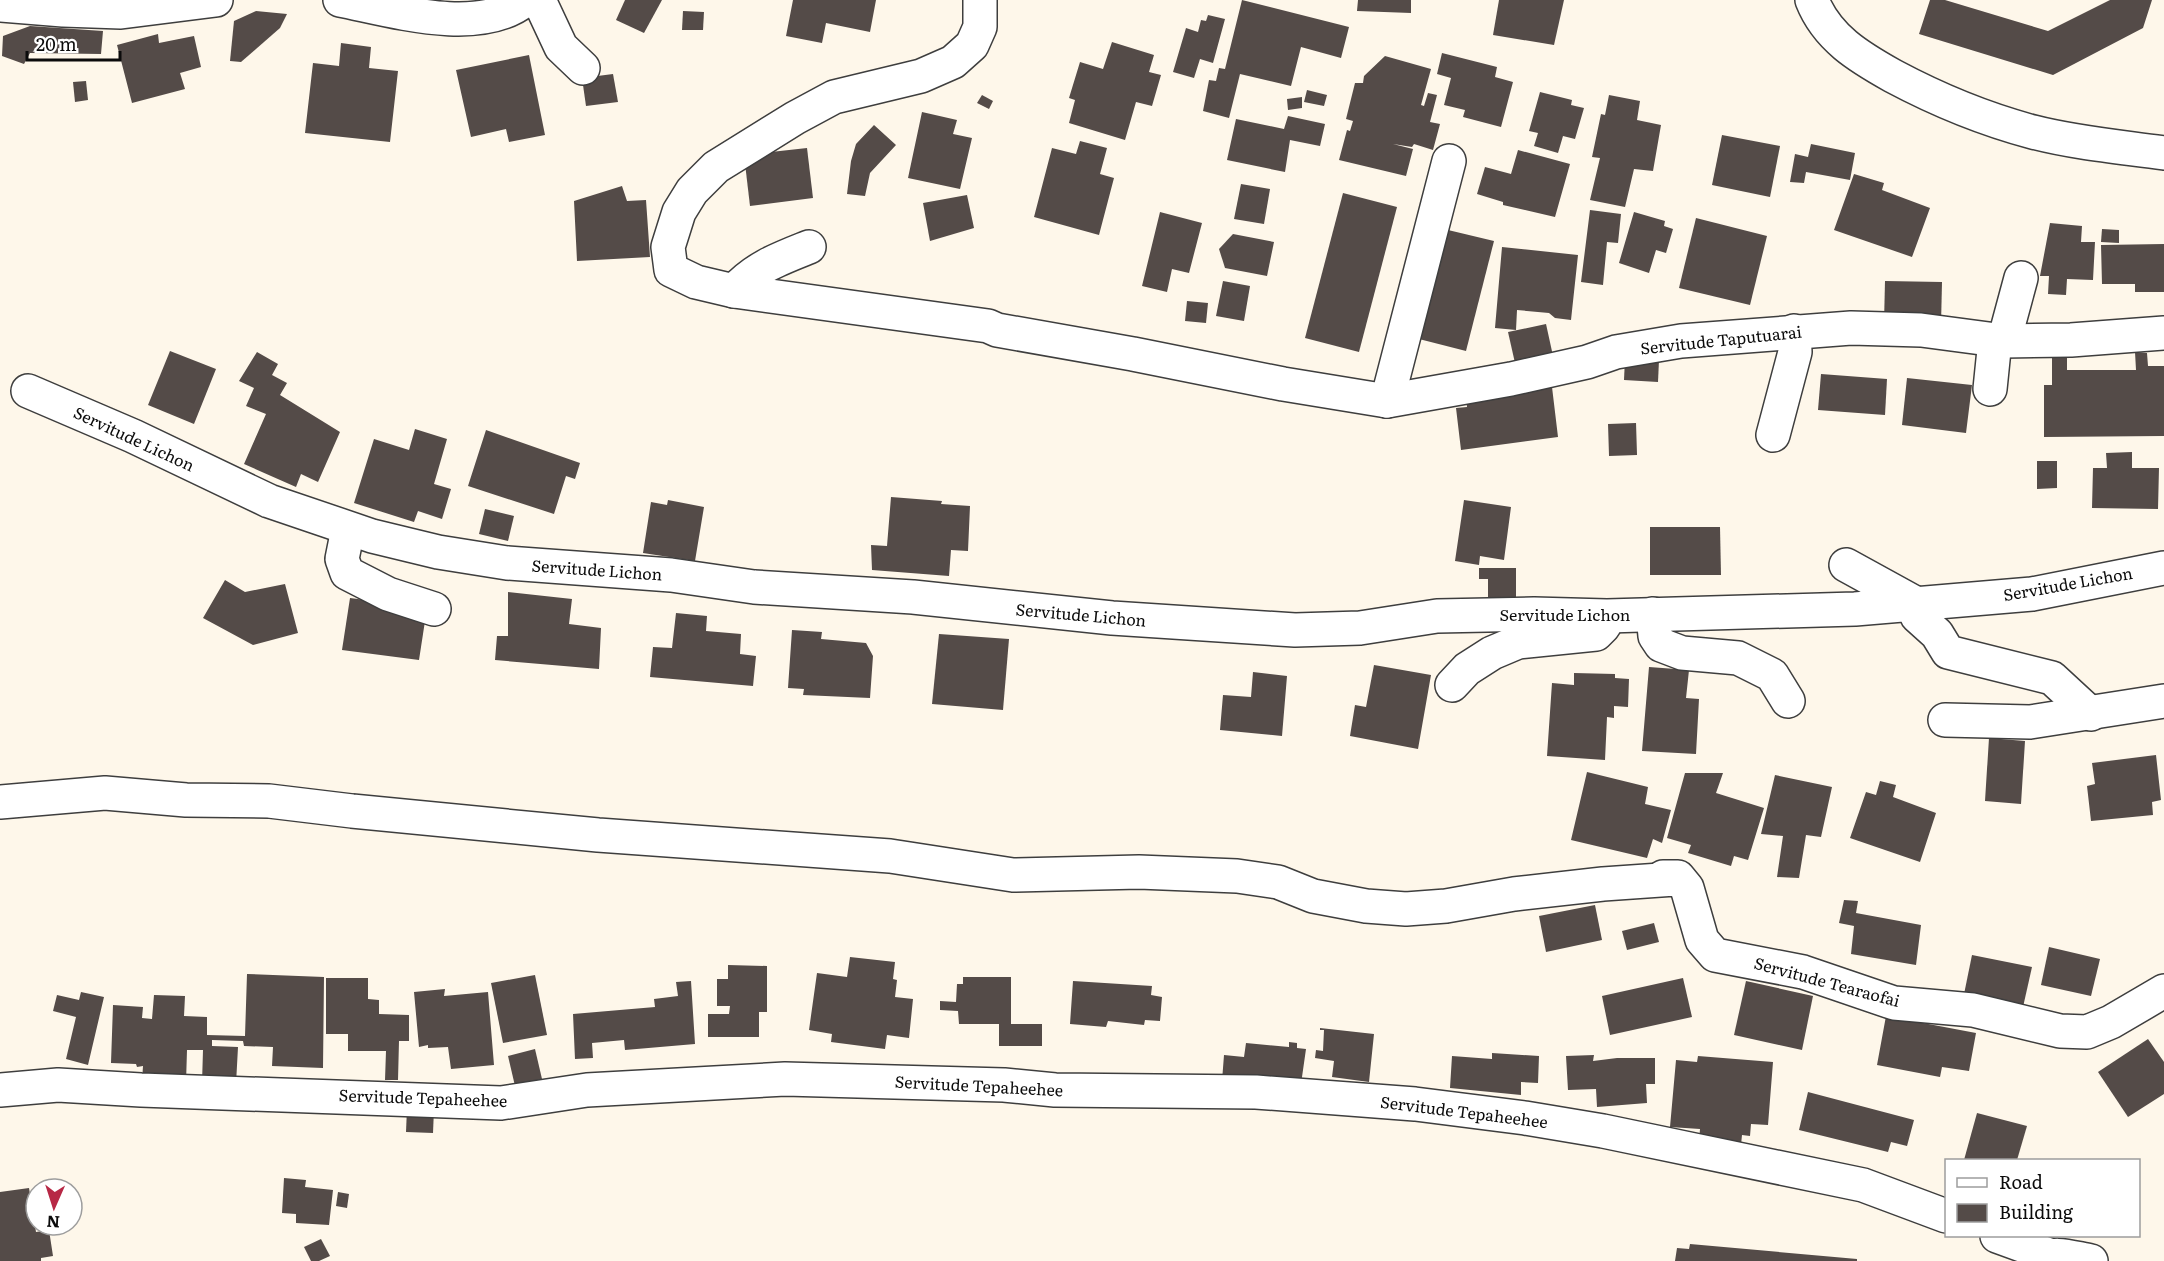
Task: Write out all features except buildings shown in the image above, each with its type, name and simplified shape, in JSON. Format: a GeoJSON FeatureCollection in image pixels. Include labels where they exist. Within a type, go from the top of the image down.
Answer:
{"type":"FeatureCollection","features":[{"type":"Feature","properties":{"kind":"street"},"geometry":{"type":"LineString","coordinates":[[0,4],[63,10],[121,12],[216,0]]}},
{"type":"Feature","properties":{"kind":"street"},"geometry":{"type":"LineString","coordinates":[[340,0],[444,18],[472,18],[494,16],[525,0]]}},
{"type":"Feature","properties":{"kind":"street"},"geometry":{"type":"LineString","coordinates":[[539,0],[561,47],[583,68]]}},
{"type":"Feature","properties":{"kind":"street"},"geometry":{"type":"LineString","coordinates":[[980,0],[980,27],[972,45],[953,63],[921,76],[834,97],[795,118],[716,167],[692,191],[679,212],[669,247],[671,270],[696,282],[734,291],[988,326],[997,330],[1387,401],[1449,161]]}},
{"type":"Feature","properties":{"kind":"street"},"geometry":{"type":"LineString","coordinates":[[1812,0],[1832,35],[1858,56],[1935,98],[2034,132],[2164,153]]}},
{"type":"Feature","properties":{"kind":"street"},"geometry":{"type":"LineString","coordinates":[[734,291],[747,277],[771,262],[809,247]]}},
{"type":"Feature","properties":{"kind":"street"},"geometry":{"type":"LineString","coordinates":[[1990,389],[1999,340],[2021,278]]}},
{"type":"Feature","properties":{"kind":"street","name":"Servitude Taputuarai"},"geometry":{"type":"LineString","coordinates":[[1387,401],[1511,379],[1587,362],[1616,352],[1681,341],[1851,328],[1922,330],[1999,340],[2071,340],[2164,333]]}},
{"type":"Feature","properties":{"kind":"street"},"geometry":{"type":"LineString","coordinates":[[1773,435],[1795,352],[1794,332]]}},
{"type":"Feature","properties":{"kind":"street","name":"Servitude Lichon"},"geometry":{"type":"LineString","coordinates":[[28,391],[133,435],[269,501],[348,529],[438,552],[507,563],[671,575],[754,587],[913,597],[1193,625],[1296,630],[1360,628],[1437,616],[1534,614],[1606,616],[1855,609],[2032,594],[2164,568]]}},
{"type":"Feature","properties":{"kind":"street"},"geometry":{"type":"LineString","coordinates":[[348,529],[342,559],[346,573],[388,594],[434,609]]}},
{"type":"Feature","properties":{"kind":"street"},"geometry":{"type":"LineString","coordinates":[[1846,565],[1915,604],[1917,616],[1937,634],[1948,652],[2052,678],[2091,714]]}},
{"type":"Feature","properties":{"kind":"street"},"geometry":{"type":"LineString","coordinates":[[1708,594],[1740,612]]}},
{"type":"Feature","properties":{"kind":"street"},"geometry":{"type":"LineString","coordinates":[[1653,614],[1655,636],[1661,645],[1682,653],[1738,658],[1772,675],[1788,701]]}},
{"type":"Feature","properties":{"kind":"street"},"geometry":{"type":"LineString","coordinates":[[1452,685],[1467,669],[1492,653],[1518,642],[1596,634],[1604,627],[1606,616]]}},
{"type":"Feature","properties":{"kind":"street"},"geometry":{"type":"LineString","coordinates":[[1945,720],[2030,722],[2164,701]]}},
{"type":"Feature","properties":{"kind":"street"},"geometry":{"type":"LineString","coordinates":[[0,802],[105,794],[186,800],[269,801],[598,836],[890,856],[1013,875],[1139,872],[1237,876],[1278,882],[1313,896],[1366,906],[1406,909],[1446,906],[1514,894],[1602,884],[1675,879],[1681,882]]}},
{"type":"Feature","properties":{"kind":"street"},"geometry":{"type":"LineString","coordinates":[[1574,859],[1577,871],[1582,876],[1678,878],[1681,882]]}},
{"type":"Feature","properties":{"kind":"street","name":"Servitude Tearaofai"},"geometry":{"type":"LineString","coordinates":[[1681,882],[1687,888],[1702,940],[1715,955],[1803,972],[1894,1003],[1974,1010],[2060,1031],[2087,1032],[2111,1022],[2164,991]]}},
{"type":"Feature","properties":{"kind":"street","name":"Servitude Tepaheehee"},"geometry":{"type":"LineString","coordinates":[[0,1090],[58,1085],[501,1103],[587,1090],[785,1079],[826,1079],[1004,1085],[1055,1090],[1256,1092],[1474,1110],[1603,1131],[1863,1185],[1945,1215]]}},
{"type":"Feature","properties":{"kind":"street"},"geometry":{"type":"LineString","coordinates":[[1999,1237],[2044,1258],[2091,1261]]}}]}
